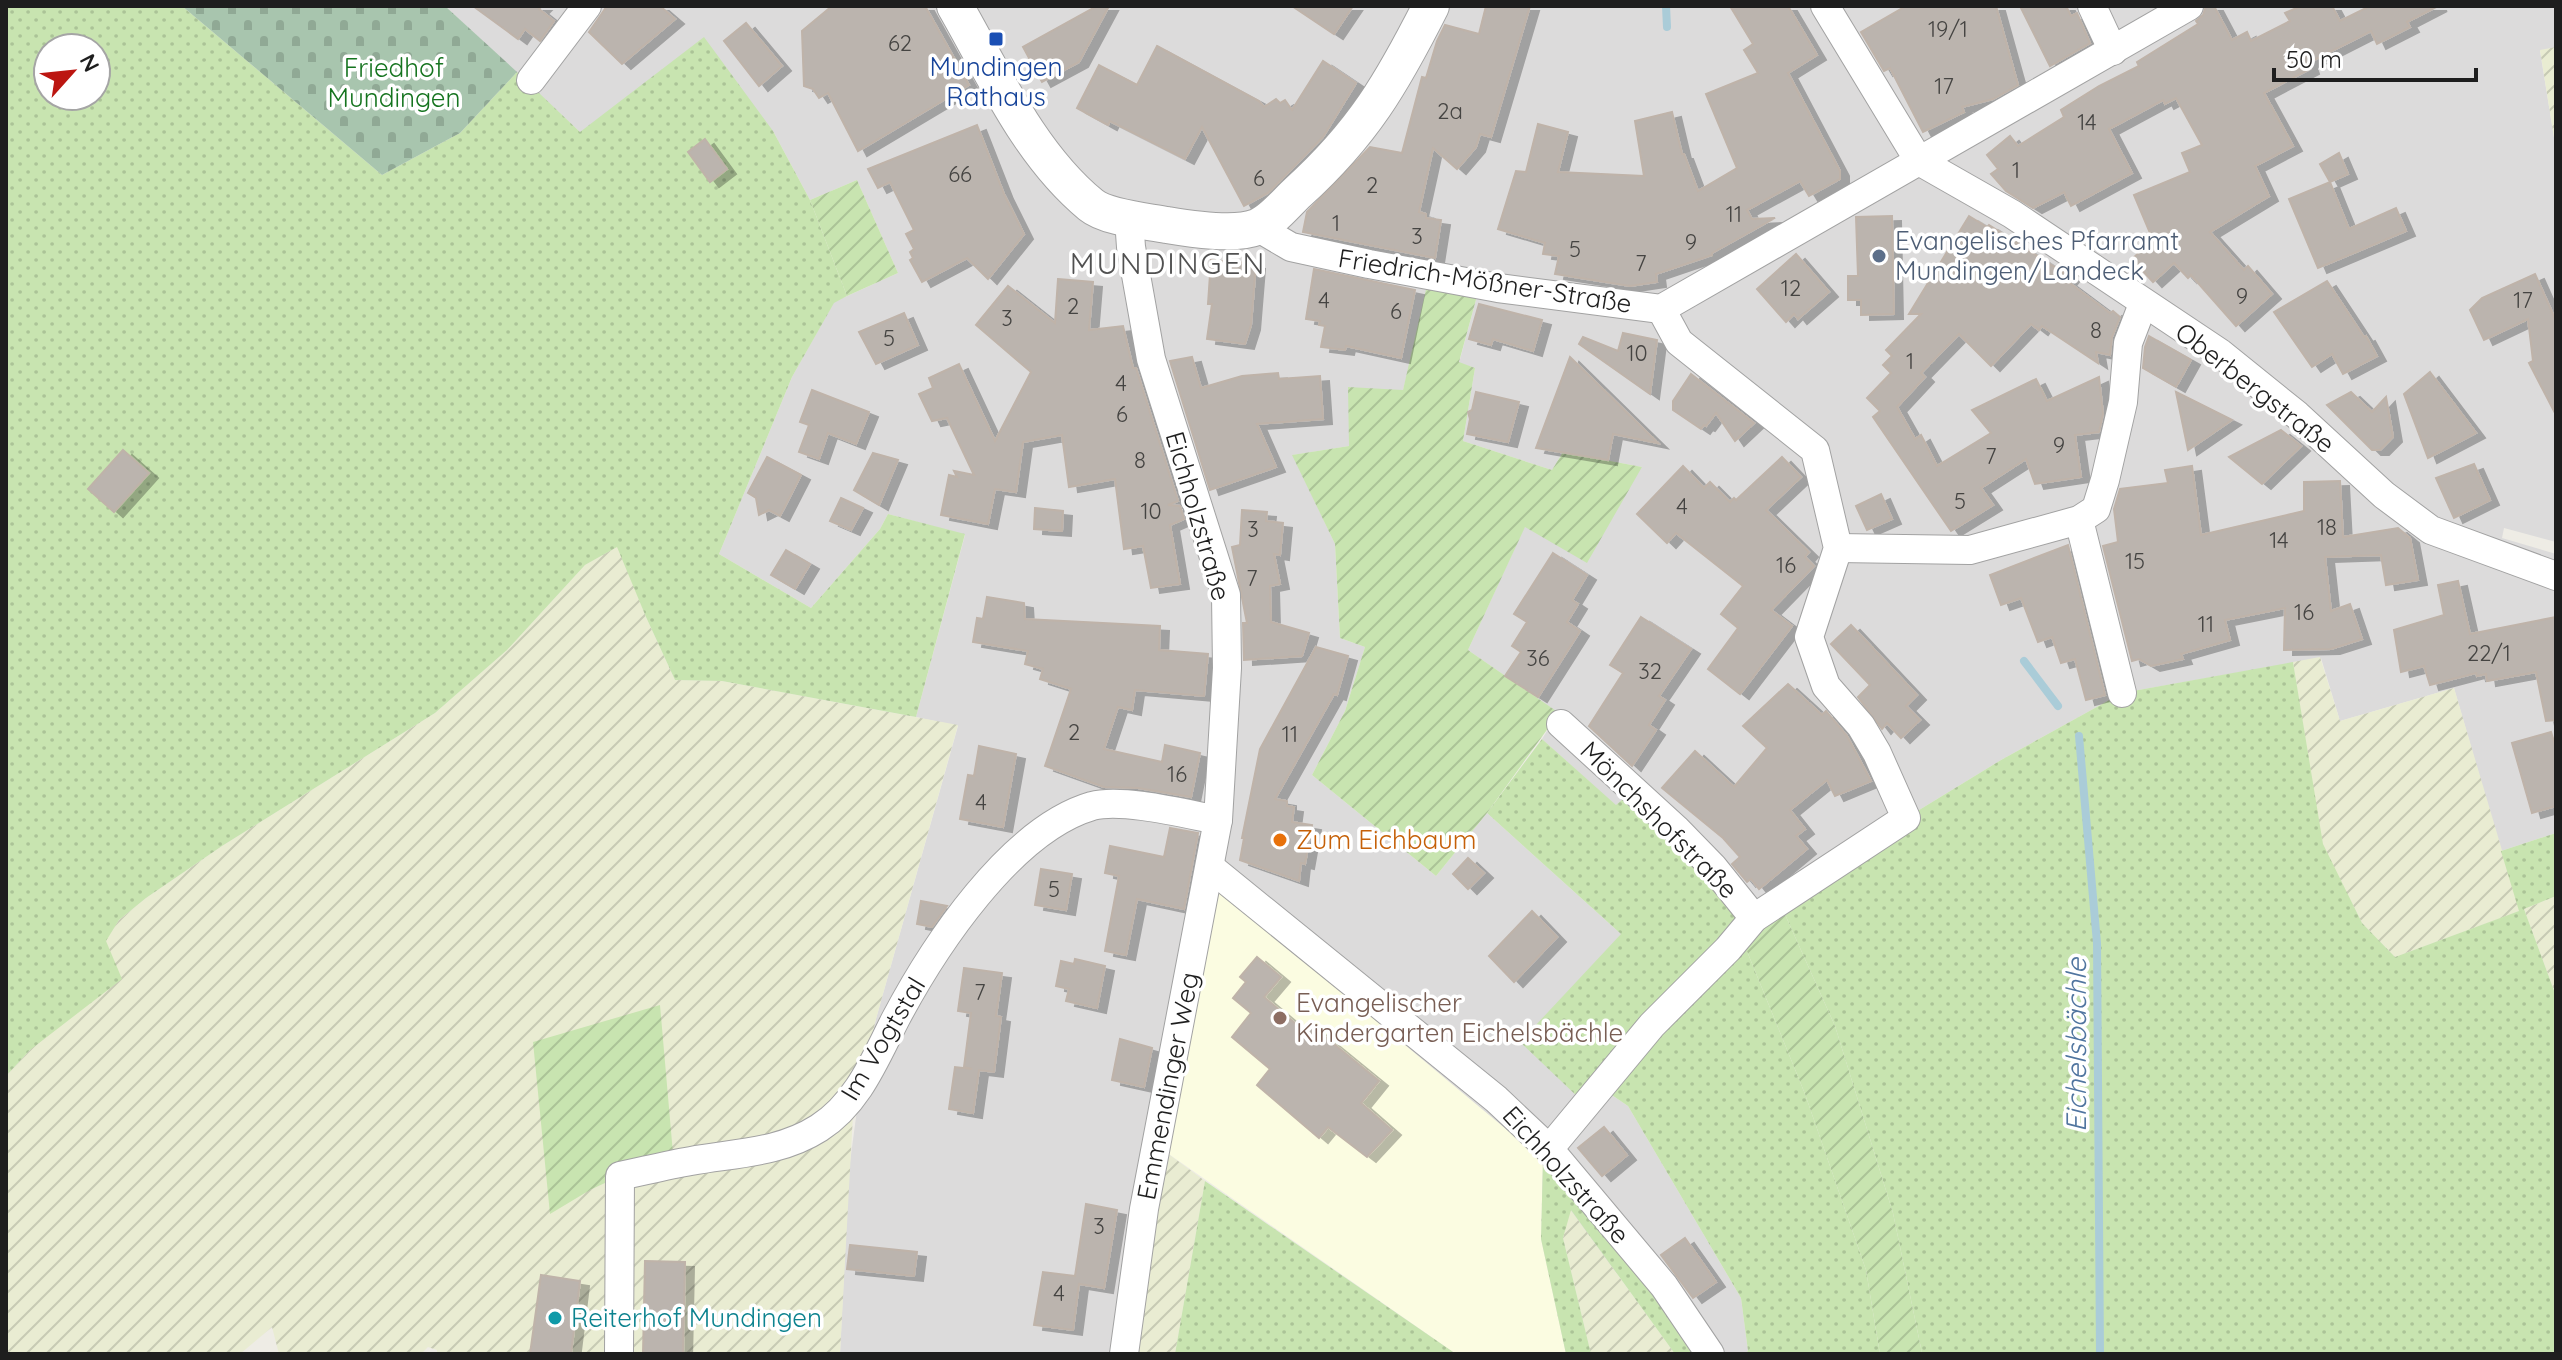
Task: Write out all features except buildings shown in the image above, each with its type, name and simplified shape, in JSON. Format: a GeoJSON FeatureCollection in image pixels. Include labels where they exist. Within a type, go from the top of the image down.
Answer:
{"type":"FeatureCollection","features":[{"type":"Feature","properties":{"kind":"street"},"geometry":{"type":"LineString","coordinates":[[531,80],[587,6]]}},
{"type":"Feature","properties":{"kind":"street"},"geometry":{"type":"LineString","coordinates":[[955,6],[1038,147],[1074,190],[1095,208],[1129,219],[1213,232],[1257,227],[1325,168],[1357,132],[1395,77],[1431,6]]}},
{"type":"Feature","properties":{"kind":"street"},"geometry":{"type":"LineString","coordinates":[[1825,6],[1919,161]]}},
{"type":"Feature","properties":{"kind":"street"},"geometry":{"type":"LineString","coordinates":[[2092,6],[2113,51]]}},
{"type":"Feature","properties":{"kind":"street","name":"Friedrich-Mößner-Straße"},"geometry":{"type":"LineString","coordinates":[[1257,227],[1291,247],[1369,264],[1498,288],[1661,309],[2189,6]]}},
{"type":"Feature","properties":{"kind":"street","name":"Oberbergstraße"},"geometry":{"type":"LineString","coordinates":[[1919,161],[2012,214],[2220,353],[2297,415],[2384,495],[2431,530],[2556,576]]}},
{"type":"Feature","properties":{"kind":"street","name":"Eichholzstraße"},"geometry":{"type":"LineString","coordinates":[[1129,219],[1151,359],[1226,595],[1227,668],[1218,820]]}},
{"type":"Feature","properties":{"kind":"street"},"geometry":{"type":"LineString","coordinates":[[1661,309],[1679,342],[1815,450],[1838,548],[1970,550],[2079,520],[2096,509],[2123,402],[2128,343],[2143,304]]}},
{"type":"Feature","properties":{"kind":"street"},"geometry":{"type":"LineString","coordinates":[[2079,520],[2122,693]]}},
{"type":"Feature","properties":{"kind":"street","name":"Mönchshofstraße"},"geometry":{"type":"LineString","coordinates":[[1549,1149],[1652,1025],[1754,918],[1906,818],[1877,753],[1861,726],[1826,686],[1809,637],[1838,548]]}},
{"type":"Feature","properties":{"kind":"street","name":"Mönchshofstraße"},"geometry":{"type":"LineString","coordinates":[[1561,724],[1676,829],[1713,867],[1754,918]]}},
{"type":"Feature","properties":{"kind":"street","name":"Im Vogtstal"},"geometry":{"type":"LineString","coordinates":[[619,1354],[620,1176],[690,1161],[768,1150],[819,1127],[854,1096],[910,991],[962,915],[997,872],[1034,837],[1057,821],[1094,806],[1117,805],[1218,820]]}},
{"type":"Feature","properties":{"kind":"street","name":"Emmendinger Weg"},"geometry":{"type":"LineString","coordinates":[[1124,1354],[1144,1209],[1218,820]]}},
{"type":"Feature","properties":{"kind":"street","name":"Eichholzstraße"},"geometry":{"type":"LineString","coordinates":[[1211,868],[1496,1099],[1549,1149],[1664,1286],[1710,1354]]}},
{"type":"Feature","properties":{"kind":"shaded area"},"geometry":{"type":"Polygon","coordinates":[[[445,6],[2556,6],[2556,47],[2540,51],[2556,150],[2556,542],[2504,528],[2502,538],[2556,554],[2556,833],[2501,851],[2454,688],[2340,721],[2321,658],[2122,693],[2001,760],[1906,818],[1754,918],[1629,795],[1616,806],[1542,739],[1558,713],[1468,650],[1525,526],[1642,467],[1563,452],[1552,470],[1463,441],[1475,368],[1459,363],[1477,296],[1410,363],[1403,390],[1349,446],[1293,455],[1335,544],[1340,638],[1365,647],[1345,711],[1312,775],[1436,876],[1487,813],[1621,934],[1594,1083],[1628,1106],[1741,1298],[1748,1351],[1744,1354],[1701,1354],[1213,886],[1117,1354],[840,1354],[849,1170],[860,1087],[958,726],[916,717],[965,535],[888,514],[880,529],[811,608],[719,554],[792,377],[834,302],[898,273],[857,180],[810,200],[773,131],[580,132],[445,6]]]}},
{"type":"Feature","properties":{"kind":"shaded area"},"geometry":{"type":"Polygon","coordinates":[[[2556,47],[2556,150],[2540,50],[2556,47]]]}},
{"type":"Feature","properties":{"kind":"shaded area"},"geometry":{"type":"Polygon","coordinates":[[[618,546],[675,680],[722,681],[958,725],[860,1087],[854,1096],[840,1354],[437,1354],[437,1350],[428,1347],[421,1354],[279,1354],[272,1327],[240,1354],[6,1354],[6,1076],[30,1050],[119,920],[222,846],[435,713],[507,650],[585,565],[618,546]],[[660,1006],[590,1190],[620,1176],[660,1006]]]}},
{"type":"Feature","properties":{"kind":"shaded area"},"geometry":{"type":"Polygon","coordinates":[[[2320,657],[2340,721],[2454,688],[2520,911],[2395,957],[2362,923],[2322,844],[2293,662],[2320,657]]]}},
{"type":"Feature","properties":{"kind":"shaded area","name":"Evangelischer Kindergarten Eichelsbächle"},"geometry":{"type":"Polygon","coordinates":[[[1213,885],[1543,1160],[1541,1239],[1566,1354],[1456,1354],[1163,1150],[1213,885]]]}},
{"type":"Feature","properties":{"kind":"shaded area"},"geometry":{"type":"Polygon","coordinates":[[[2556,896],[2556,996],[2524,909],[2556,896]]]}},
{"type":"Feature","properties":{"kind":"shaded area"},"geometry":{"type":"Polygon","coordinates":[[[1163,1150],[1205,1181],[1175,1354],[1131,1354],[1163,1150]]]}},
{"type":"Feature","properties":{"kind":"shaded area"},"geometry":{"type":"Polygon","coordinates":[[[1570,1209],[1675,1354],[1591,1354],[1563,1238],[1570,1209]]]}},
{"type":"Feature","properties":{"kind":"green space"},"geometry":{"type":"Polygon","coordinates":[[[6,6],[182,6],[382,175],[460,133],[517,72],[580,132],[704,37],[773,131],[810,200],[847,296],[834,303],[792,377],[719,554],[811,608],[880,529],[888,514],[965,534],[916,717],[722,681],[675,680],[617,547],[585,565],[507,650],[435,713],[222,846],[119,920],[106,941],[122,979],[30,1050],[6,1076],[6,6]]]}},
{"type":"Feature","properties":{"kind":"green space","name":"Friedhof Mundingen"},"geometry":{"type":"Polygon","coordinates":[[[182,6],[445,6],[517,72],[460,133],[382,175],[182,6]]]}},
{"type":"Feature","properties":{"kind":"green space"},"geometry":{"type":"Polygon","coordinates":[[[857,180],[898,273],[847,296],[810,200],[857,180]]]}},
{"type":"Feature","properties":{"kind":"green space"},"geometry":{"type":"Polygon","coordinates":[[[1427,285],[1477,296],[1459,362],[1475,368],[1463,441],[1552,470],[1563,452],[1642,467],[1587,563],[1525,527],[1468,650],[1559,713],[1487,813],[1436,876],[1312,775],[1345,711],[1365,647],[1340,638],[1335,544],[1292,455],[1349,446],[1348,387],[1403,390],[1427,285]]]}},
{"type":"Feature","properties":{"kind":"green space"},"geometry":{"type":"Polygon","coordinates":[[[2293,662],[2323,844],[2362,923],[2395,957],[2519,911],[2501,851],[2556,833],[2556,896],[2524,909],[2556,996],[2556,1354],[1920,1354],[1893,1213],[1835,1026],[1779,901],[2001,760],[2122,693],[2293,662]]]}},
{"type":"Feature","properties":{"kind":"green space"},"geometry":{"type":"Polygon","coordinates":[[[1542,739],[1616,805],[1629,794],[1749,924],[1740,934],[1805,1094],[1866,1270],[1880,1354],[1744,1354],[1748,1351],[1741,1298],[1628,1106],[1594,1083],[1580,1099],[1520,1042],[1621,934],[1487,813],[1542,739]]]}},
{"type":"Feature","properties":{"kind":"green space"},"geometry":{"type":"Polygon","coordinates":[[[1779,901],[1835,1026],[1893,1213],[1922,1353],[1880,1354],[1866,1270],[1805,1094],[1740,934],[1779,901]]]}},
{"type":"Feature","properties":{"kind":"green space"},"geometry":{"type":"Polygon","coordinates":[[[660,1005],[674,1165],[620,1176],[550,1214],[533,1042],[660,1005]]]}},
{"type":"Feature","properties":{"kind":"green space"},"geometry":{"type":"Polygon","coordinates":[[[1543,1160],[1701,1354],[1675,1354],[1571,1210],[1563,1238],[1591,1354],[1566,1354],[1541,1239],[1543,1160]]]}},
{"type":"Feature","properties":{"kind":"green space"},"geometry":{"type":"Polygon","coordinates":[[[1205,1181],[1456,1354],[1175,1354],[1205,1181]]]}},
{"type":"Feature","properties":{"kind":"waterway","name":"Eichelsbächle"},"geometry":{"type":"LineString","coordinates":[[1666,6],[1667,27]]}},
{"type":"Feature","properties":{"kind":"waterway","name":"Eichelsbächle"},"geometry":{"type":"LineString","coordinates":[[2024,661],[2058,706]]}},
{"type":"Feature","properties":{"kind":"waterway","name":"Eichelsbächle"},"geometry":{"type":"LineString","coordinates":[[2079,736],[2097,943],[2100,1354]]}},
{"type":"Feature","properties":{"kind":"place","name":"Mundingen Rathaus"},"geometry":{"type":"Point","coordinates":[996,39]}},
{"type":"Feature","properties":{"kind":"place","name":"Evangelisches Pfarramt Mundingen/Landeck"},"geometry":{"type":"Point","coordinates":[1879,256]}},
{"type":"Feature","properties":{"kind":"place","name":"Zum Eichbaum"},"geometry":{"type":"Point","coordinates":[1280,840]}},
{"type":"Feature","properties":{"kind":"place","name":"Evangelischer Kindergarten Eichelsbächle"},"geometry":{"type":"Point","coordinates":[1280,1018]}},
{"type":"Feature","properties":{"kind":"place","name":"Reiterhof Mundingen"},"geometry":{"type":"Point","coordinates":[555,1318]}},
{"type":"Feature","properties":{"kind":"district","name":"MUNDINGEN"},"geometry":{"type":"Point","coordinates":[1168,264]}}]}
